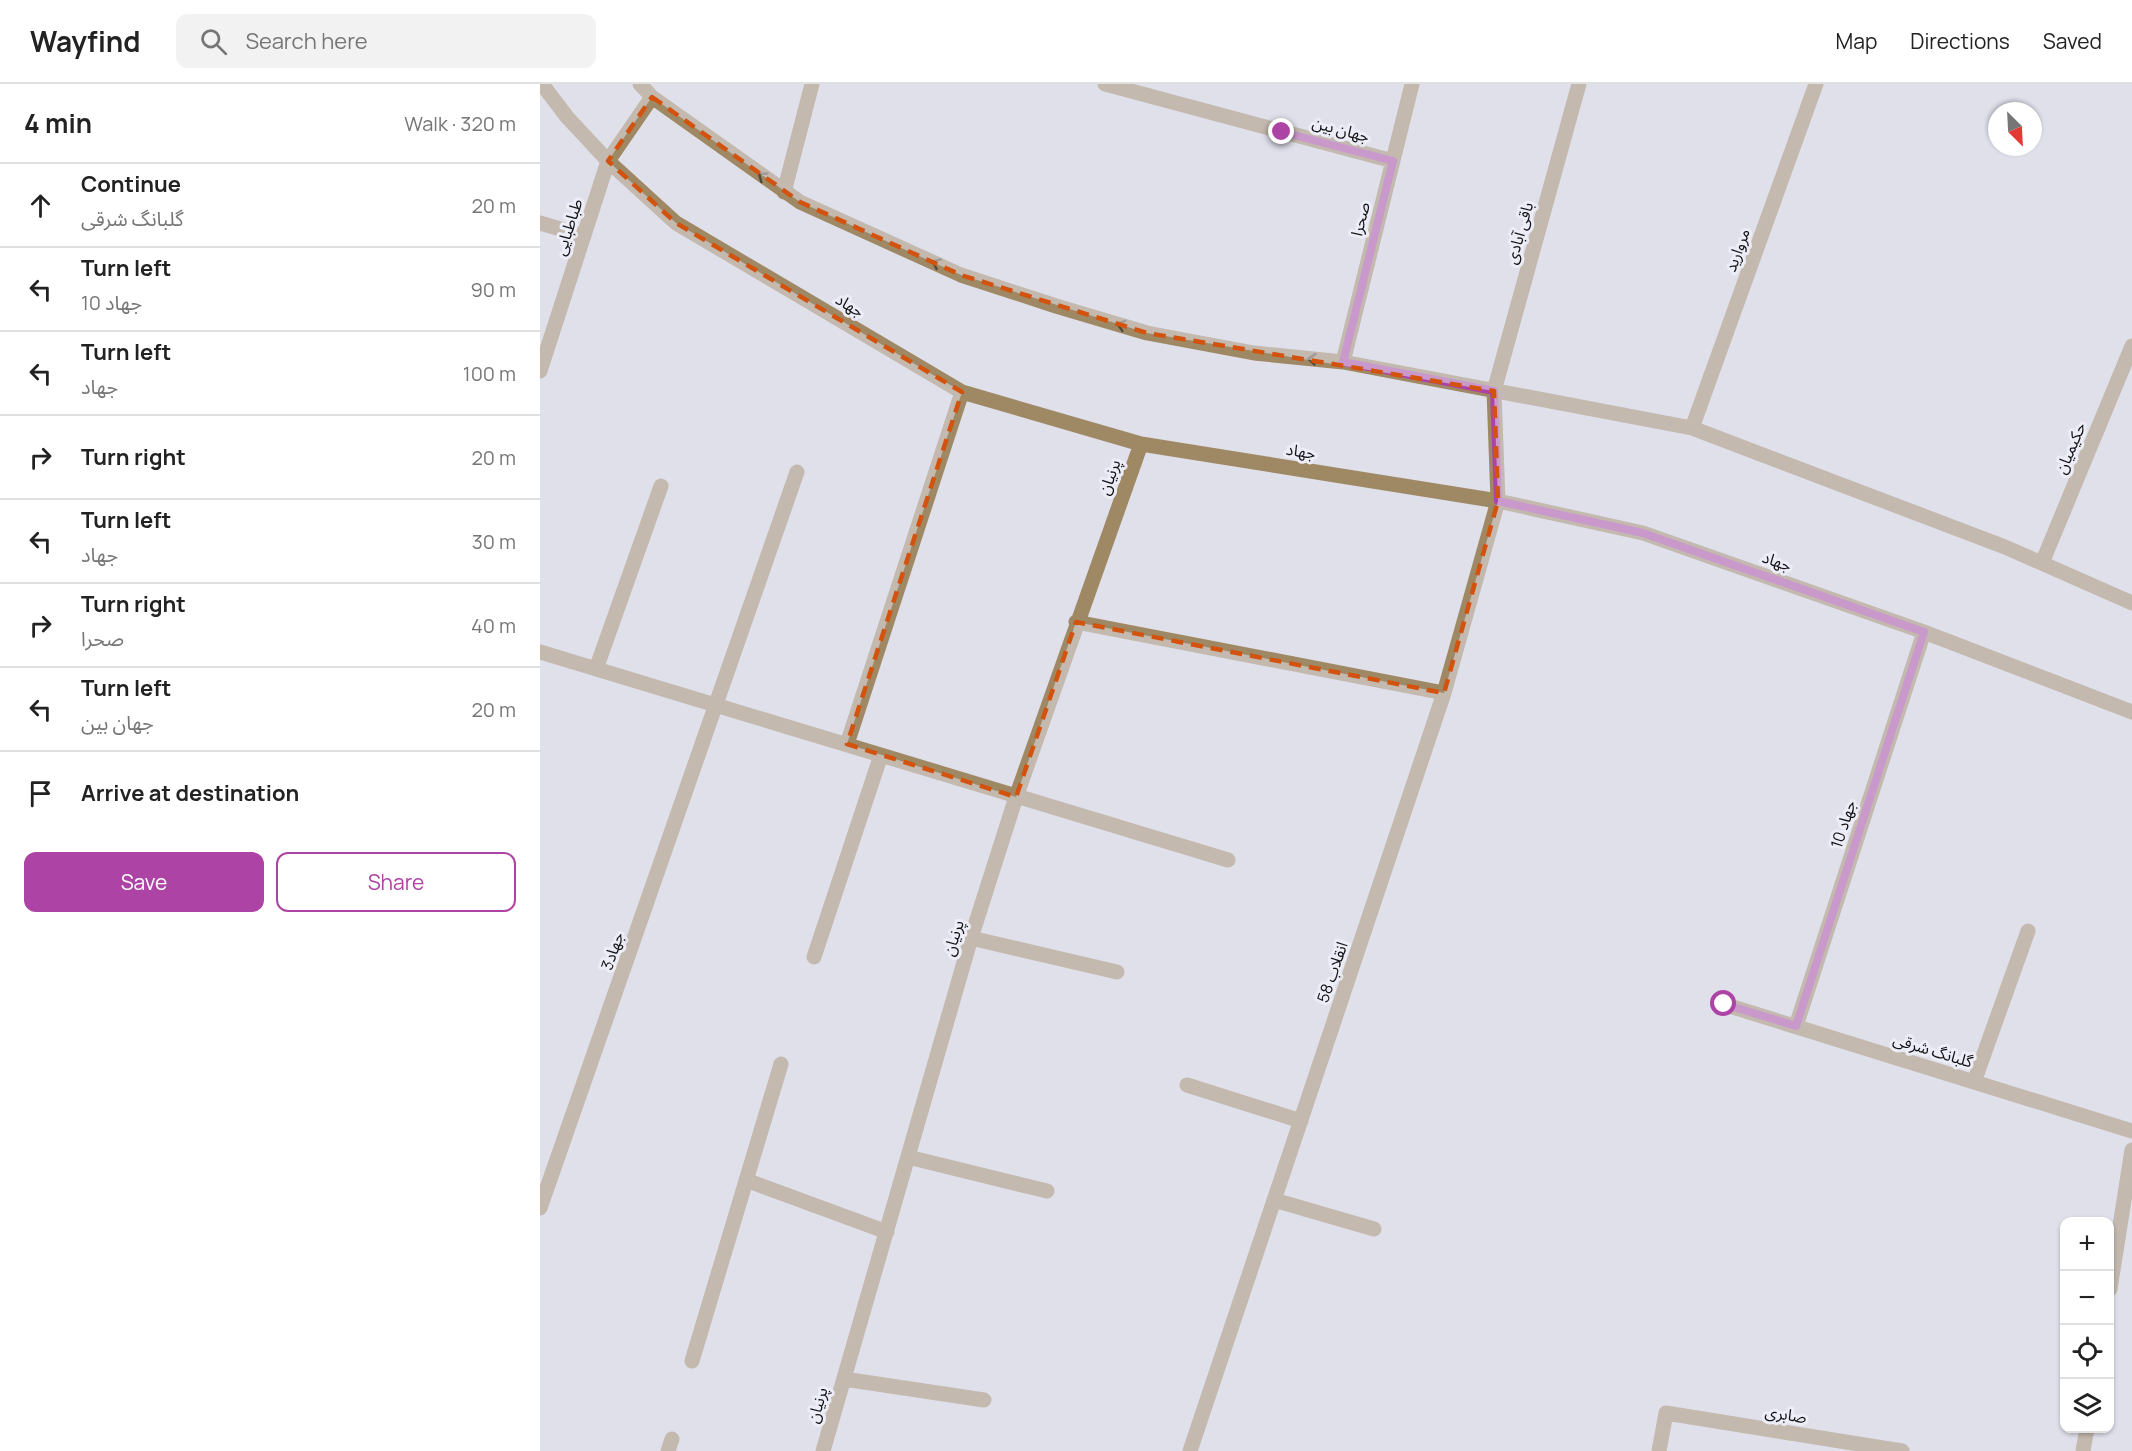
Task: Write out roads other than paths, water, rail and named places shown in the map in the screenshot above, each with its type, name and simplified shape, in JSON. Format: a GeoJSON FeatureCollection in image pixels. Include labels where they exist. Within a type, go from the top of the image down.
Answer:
{"type":"FeatureCollection","features":[{"type":"Feature","properties":{"kind":"street","name":"جهاد"},"geometry":{"type":"LineString","coordinates":[[542,84],[567,117],[608,161],[676,223],[962,392],[1141,444],[1498,501],[1643,533],[1924,632],[2132,712]]}},
{"type":"Feature","properties":{"kind":"street"},"geometry":{"type":"LineString","coordinates":[[640,84],[652,97],[800,202],[961,274],[1147,333],[1254,352],[1343,362],[1692,428],[2042,563],[2132,603]]}},
{"type":"Feature","properties":{"kind":"street"},"geometry":{"type":"LineString","coordinates":[[784,192],[812,84]]}},
{"type":"Feature","properties":{"kind":"street","name":"جهان بین"},"geometry":{"type":"LineString","coordinates":[[1105,84],[1393,161]]}},
{"type":"Feature","properties":{"kind":"street","name":"صحرا"},"geometry":{"type":"LineString","coordinates":[[1343,362],[1412,84]]}},
{"type":"Feature","properties":{"kind":"street","name":"باقی آبادی"},"geometry":{"type":"LineString","coordinates":[[1498,501],[1494,391],[1579,84]]}},
{"type":"Feature","properties":{"kind":"street","name":"مروارید"},"geometry":{"type":"LineString","coordinates":[[1692,428],[1816,84]]}},
{"type":"Feature","properties":{"kind":"street","name":"طباطبایی"},"geometry":{"type":"LineString","coordinates":[[540,371],[608,161],[652,97]]}},
{"type":"Feature","properties":{"kind":"street"},"geometry":{"type":"LineString","coordinates":[[540,223],[584,236]]}},
{"type":"Feature","properties":{"kind":"street","name":"حکیمیان"},"geometry":{"type":"LineString","coordinates":[[2042,563],[2132,346]]}},
{"type":"Feature","properties":{"kind":"street"},"geometry":{"type":"LineString","coordinates":[[847,744],[962,392]]}},
{"type":"Feature","properties":{"kind":"street","name":"پرنیان"},"geometry":{"type":"LineString","coordinates":[[823,1451],[971,938],[1076,622],[1141,444]]}},
{"type":"Feature","properties":{"kind":"street","name":"جهاد3"},"geometry":{"type":"LineString","coordinates":[[540,1208],[718,706],[797,472]]}},
{"type":"Feature","properties":{"kind":"street"},"geometry":{"type":"LineString","coordinates":[[596,669],[661,486]]}},
{"type":"Feature","properties":{"kind":"street","name":"انقلاب 58"},"geometry":{"type":"LineString","coordinates":[[1190,1451],[1444,693],[1498,501]]}},
{"type":"Feature","properties":{"kind":"street"},"geometry":{"type":"LineString","coordinates":[[1076,622],[1444,693]]}},
{"type":"Feature","properties":{"kind":"street","name":"جهاد 10"},"geometry":{"type":"LineString","coordinates":[[1796,1026],[1924,632]]}},
{"type":"Feature","properties":{"kind":"street"},"geometry":{"type":"LineString","coordinates":[[540,652],[1228,860]]}},
{"type":"Feature","properties":{"kind":"street"},"geometry":{"type":"LineString","coordinates":[[814,957],[881,754]]}},
{"type":"Feature","properties":{"kind":"street"},"geometry":{"type":"LineString","coordinates":[[1974,1082],[2028,931]]}},
{"type":"Feature","properties":{"kind":"street"},"geometry":{"type":"LineString","coordinates":[[971,938],[1117,972]]}},
{"type":"Feature","properties":{"kind":"street","name":"گلبانگ شرقی"},"geometry":{"type":"LineString","coordinates":[[1724,1004],[2132,1131]]}},
{"type":"Feature","properties":{"kind":"street"},"geometry":{"type":"LineString","coordinates":[[692,1361],[781,1064]]}},
{"type":"Feature","properties":{"kind":"street"},"geometry":{"type":"LineString","coordinates":[[1187,1085],[1301,1121]]}},
{"type":"Feature","properties":{"kind":"street"},"geometry":{"type":"LineString","coordinates":[[2112,1271],[2132,1150]]}},
{"type":"Feature","properties":{"kind":"street"},"geometry":{"type":"LineString","coordinates":[[908,1157],[1047,1191]]}},
{"type":"Feature","properties":{"kind":"street"},"geometry":{"type":"LineString","coordinates":[[746,1180],[887,1232]]}},
{"type":"Feature","properties":{"kind":"street"},"geometry":{"type":"LineString","coordinates":[[1274,1200],[1374,1229]]}},
{"type":"Feature","properties":{"kind":"street"},"geometry":{"type":"LineString","coordinates":[[844,1379],[984,1400]]}},
{"type":"Feature","properties":{"kind":"street","name":"صابری"},"geometry":{"type":"LineString","coordinates":[[1659,1451],[1665,1413],[1902,1451]]}},
{"type":"Feature","properties":{"kind":"street"},"geometry":{"type":"LineString","coordinates":[[2083,1451],[2086,1433]]}}]}
